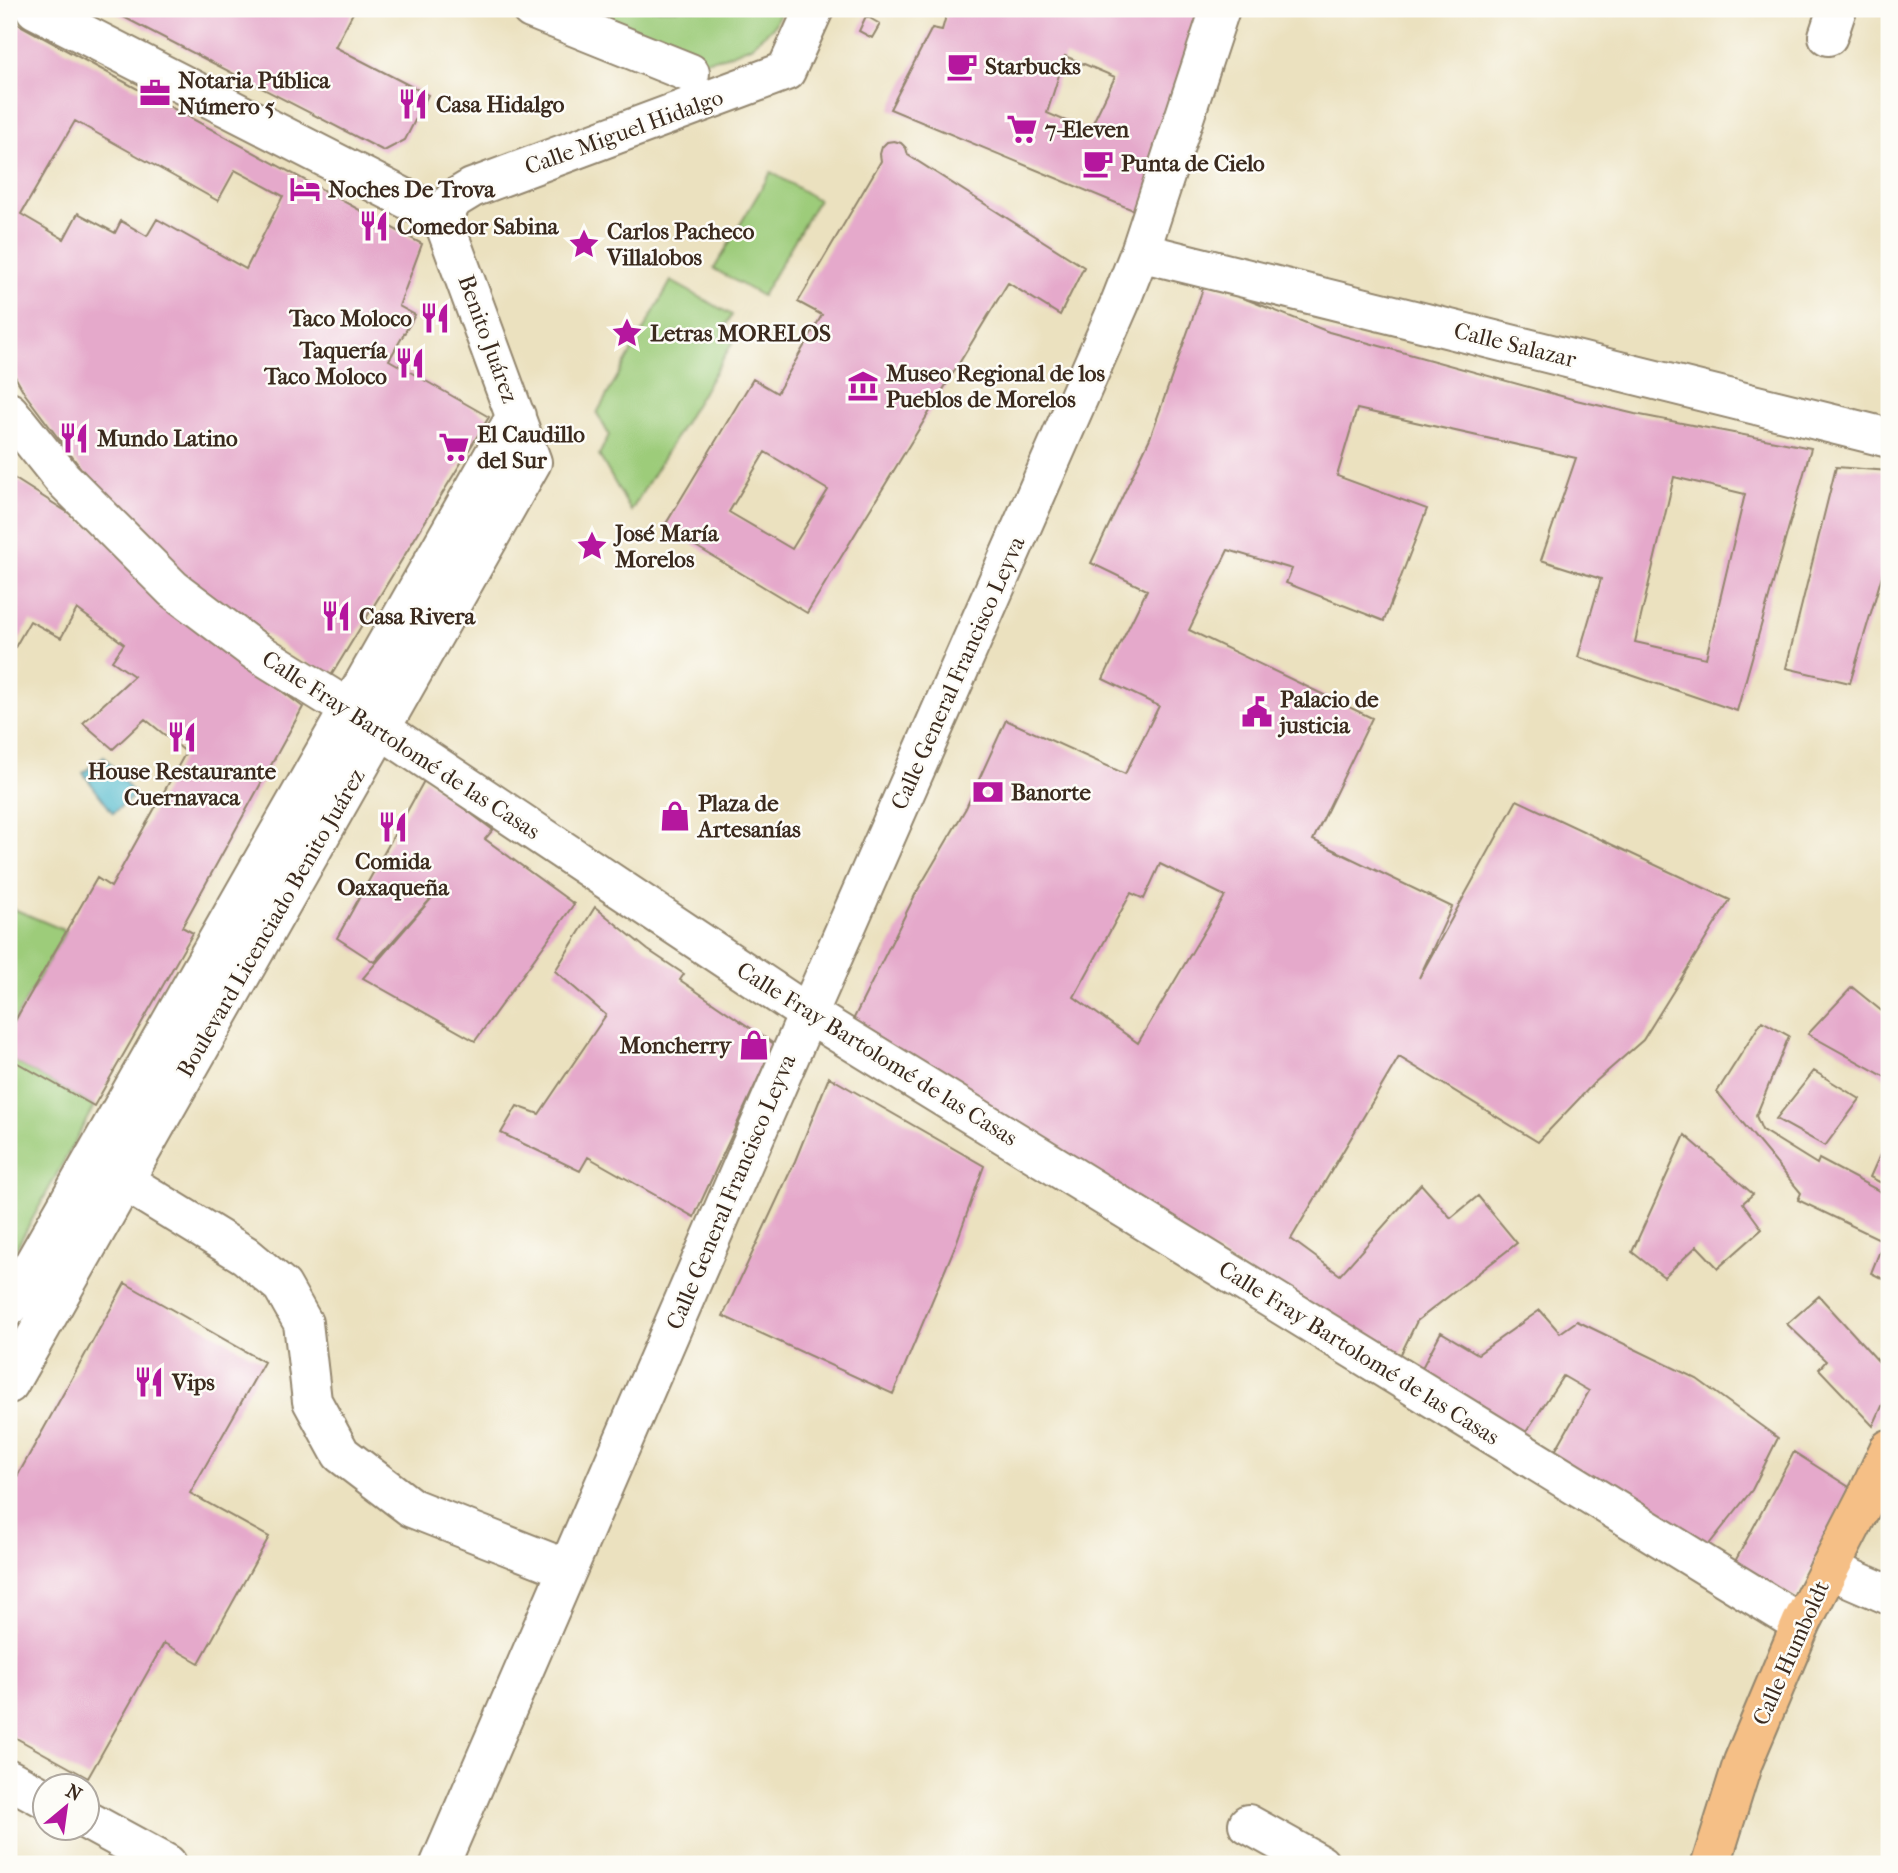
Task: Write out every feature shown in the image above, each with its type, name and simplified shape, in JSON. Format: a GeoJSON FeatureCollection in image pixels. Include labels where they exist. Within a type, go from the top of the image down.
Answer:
{"type":"FeatureCollection","features":[{"type":"Feature","properties":{"kind":"main road","name":"Calle Humboldt"},"geometry":{"type":"LineString","coordinates":[[1716,1863],[1743,1762],[1801,1624],[1889,1449]]}},
{"type":"Feature","properties":{"kind":"street"},"geometry":{"type":"LineString","coordinates":[[35,9],[442,217]]}},
{"type":"Feature","properties":{"kind":"street"},"geometry":{"type":"LineString","coordinates":[[531,9],[690,73]]}},
{"type":"Feature","properties":{"kind":"street","name":"Calle Miguel Hidalgo"},"geometry":{"type":"LineString","coordinates":[[442,217],[454,200],[472,188],[786,71],[814,9]]}},
{"type":"Feature","properties":{"kind":"street","name":"Calle General Francisco Leyva"},"geometry":{"type":"LineString","coordinates":[[440,1864],[1120,303],[1140,252],[1220,9]]}},
{"type":"Feature","properties":{"kind":"street","name":"Benito Juárez"},"geometry":{"type":"LineString","coordinates":[[442,217],[532,462]]}},
{"type":"Feature","properties":{"kind":"street","name":"Calle Salazar"},"geometry":{"type":"LineString","coordinates":[[1140,252],[1889,438]]}},
{"type":"Feature","properties":{"kind":"street","name":"Calle Fray Bartolomé de las Casas"},"geometry":{"type":"LineString","coordinates":[[9,412],[62,478],[173,589],[254,650],[381,729],[808,1014],[1801,1624]]}},
{"type":"Feature","properties":{"kind":"street","name":"Boulevard Licenciado Benito Juárez"},"geometry":{"type":"LineString","coordinates":[[9,1307],[516,416]]}},
{"type":"Feature","properties":{"kind":"street","name":"Boulevard Licenciado Benito Juárez"},"geometry":{"type":"LineString","coordinates":[[9,1384],[532,462]]}},
{"type":"Feature","properties":{"kind":"street"},"geometry":{"type":"LineString","coordinates":[[124,1181],[245,1255],[282,1286],[303,1323],[312,1401],[341,1454],[412,1508],[567,1569]]}},
{"type":"Feature","properties":{"kind":"street"},"geometry":{"type":"LineString","coordinates":[[1829,1569],[1889,1595]]}},
{"type":"Feature","properties":{"kind":"street"},"geometry":{"type":"LineString","coordinates":[[9,1779],[32,1791]]}},
{"type":"Feature","properties":{"kind":"street"},"geometry":{"type":"LineString","coordinates":[[1248,1824],[1320,1864]]}},
{"type":"Feature","properties":{"kind":"street"},"geometry":{"type":"LineString","coordinates":[[102,1829],[167,1864]]}},
{"type":"Feature","properties":{"kind":"green space"},"geometry":{"type":"Polygon","coordinates":[[[559,9],[782,9],[774,26],[751,46],[724,57],[692,63],[559,9]]]}},
{"type":"Feature","properties":{"kind":"green space"},"geometry":{"type":"Polygon","coordinates":[[[771,172],[818,200],[762,296],[714,269],[771,172]]]}},
{"type":"Feature","properties":{"kind":"green space"},"geometry":{"type":"Polygon","coordinates":[[[671,281],[732,315],[723,330],[736,337],[631,511],[599,455],[609,435],[597,413],[671,281]]]}},
{"type":"Feature","properties":{"kind":"green space"},"geometry":{"type":"Polygon","coordinates":[[[9,907],[66,931],[9,1031],[9,907]]]}},
{"type":"Feature","properties":{"kind":"green space"},"geometry":{"type":"Polygon","coordinates":[[[9,1058],[94,1106],[9,1262],[9,1058]]]}},
{"type":"Feature","properties":{"kind":"water"},"geometry":{"type":"Polygon","coordinates":[[[104,756],[135,795],[113,813],[83,773],[104,756]]]}},
{"type":"Feature","properties":{"kind":"building"},"geometry":{"type":"Polygon","coordinates":[[[108,9],[355,9],[335,47],[428,95],[405,140],[384,151],[108,9]]]}},
{"type":"Feature","properties":{"kind":"building"},"geometry":{"type":"Polygon","coordinates":[[[948,9],[1052,9],[1074,16],[1076,9],[1213,9],[1145,215],[890,109],[932,28],[942,30],[948,9]],[[1065,56],[1047,113],[1089,131],[1115,77],[1065,56]]]}},
{"type":"Feature","properties":{"kind":"building"},"geometry":{"type":"Polygon","coordinates":[[[866,16],[880,24],[872,38],[859,31],[866,16]]]}},
{"type":"Feature","properties":{"kind":"building"},"geometry":{"type":"Polygon","coordinates":[[[9,19],[422,244],[399,306],[415,315],[389,360],[489,417],[329,679],[175,569],[83,471],[25,394],[9,366],[9,19]],[[75,121],[21,214],[64,239],[78,213],[115,233],[121,221],[147,236],[157,219],[246,269],[283,196],[235,170],[218,201],[75,121]]]}},
{"type":"Feature","properties":{"kind":"building","name":"Museo Regional de los Pueblos de Morelos"},"geometry":{"type":"Polygon","coordinates":[[[887,142],[901,143],[908,155],[1084,267],[1060,315],[1008,283],[807,613],[664,527],[753,379],[777,393],[822,315],[798,302],[881,161],[882,147],[887,142]],[[765,452],[729,512],[792,549],[828,490],[765,452]]]}},
{"type":"Feature","properties":{"kind":"building"},"geometry":{"type":"Polygon","coordinates":[[[1205,283],[1329,332],[1572,399],[1811,448],[1737,711],[1578,657],[1601,579],[1541,560],[1576,458],[1357,409],[1337,476],[1427,509],[1384,621],[1286,583],[1292,569],[1228,550],[1189,630],[1372,718],[1313,840],[1452,907],[1419,978],[1517,800],[1730,900],[1643,1040],[1594,1083],[1538,1142],[1399,1057],[1291,1239],[1340,1275],[1421,1184],[1451,1218],[1478,1196],[1517,1243],[1417,1321],[1396,1364],[850,1026],[916,893],[966,808],[1006,720],[1125,774],[1159,706],[1103,679],[1147,590],[1091,563],[1150,438],[1205,283]],[[1674,477],[1635,642],[1706,658],[1745,494],[1674,477]],[[1160,864],[1144,899],[1131,893],[1074,997],[1138,1043],[1225,896],[1160,864]]]}},
{"type":"Feature","properties":{"kind":"building"},"geometry":{"type":"Polygon","coordinates":[[[1836,467],[1889,471],[1889,552],[1850,683],[1786,668],[1836,467]]]}},
{"type":"Feature","properties":{"kind":"building"},"geometry":{"type":"Polygon","coordinates":[[[9,475],[97,531],[190,623],[303,707],[182,927],[193,933],[94,1106],[9,1058],[9,1031],[97,878],[111,887],[186,752],[145,719],[113,749],[83,723],[134,676],[112,661],[124,644],[77,609],[61,638],[30,621],[14,649],[9,646],[9,475]]]}},
{"type":"Feature","properties":{"kind":"building"},"geometry":{"type":"Polygon","coordinates":[[[425,779],[493,830],[485,839],[574,904],[475,1041],[363,978],[436,893],[374,962],[337,938],[425,779]]]}},
{"type":"Feature","properties":{"kind":"building"},"geometry":{"type":"Polygon","coordinates":[[[595,907],[648,950],[684,974],[680,980],[774,1044],[694,1217],[588,1157],[580,1171],[501,1133],[517,1106],[539,1114],[606,1015],[555,971],[595,907]]]}},
{"type":"Feature","properties":{"kind":"building"},"geometry":{"type":"Polygon","coordinates":[[[1852,987],[1889,1017],[1889,1079],[1808,1034],[1852,987]]]}},
{"type":"Feature","properties":{"kind":"building"},"geometry":{"type":"Polygon","coordinates":[[[1762,1021],[1789,1036],[1756,1116],[1762,1130],[1817,1164],[1819,1159],[1889,1196],[1889,1282],[1871,1273],[1884,1241],[1798,1200],[1801,1193],[1717,1092],[1762,1021]]]}},
{"type":"Feature","properties":{"kind":"building"},"geometry":{"type":"Polygon","coordinates":[[[1814,1071],[1860,1099],[1825,1146],[1776,1119],[1814,1071]]]}},
{"type":"Feature","properties":{"kind":"building"},"geometry":{"type":"Polygon","coordinates":[[[829,1077],[984,1166],[956,1244],[893,1394],[723,1316],[795,1161],[829,1077]]]}},
{"type":"Feature","properties":{"kind":"building"},"geometry":{"type":"Polygon","coordinates":[[[1685,1135],[1753,1194],[1743,1203],[1762,1229],[1718,1268],[1697,1246],[1664,1277],[1632,1252],[1685,1135]]]}},
{"type":"Feature","properties":{"kind":"building"},"geometry":{"type":"Polygon","coordinates":[[[1889,1135],[1889,1187],[1870,1177],[1889,1135]]]}},
{"type":"Feature","properties":{"kind":"building"},"geometry":{"type":"Polygon","coordinates":[[[125,1283],[264,1362],[190,1493],[269,1537],[199,1663],[164,1643],[91,1772],[77,1772],[9,1734],[9,1491],[125,1283]]]}},
{"type":"Feature","properties":{"kind":"building"},"geometry":{"type":"Polygon","coordinates":[[[1819,1296],[1889,1373],[1889,1391],[1873,1426],[1819,1369],[1826,1361],[1787,1324],[1819,1296]]]}},
{"type":"Feature","properties":{"kind":"building"},"geometry":{"type":"Polygon","coordinates":[[[1540,1310],[1560,1333],[1577,1321],[1697,1379],[1778,1438],[1752,1490],[1703,1552],[1550,1460],[1589,1391],[1563,1376],[1522,1438],[1417,1377],[1441,1332],[1478,1354],[1540,1310]]]}},
{"type":"Feature","properties":{"kind":"building"},"geometry":{"type":"Polygon","coordinates":[[[1794,1452],[1849,1487],[1828,1540],[1796,1598],[1732,1567],[1794,1452]]]}},
{"type":"Feature","properties":{"kind":"place","name":"Starbucks"},"geometry":{"type":"Point","coordinates":[962,66]}},
{"type":"Feature","properties":{"kind":"place","name":"Notaria Pública Número 5"},"geometry":{"type":"Point","coordinates":[155,93]}},
{"type":"Feature","properties":{"kind":"place","name":"Casa Hidalgo"},"geometry":{"type":"Point","coordinates":[413,104]}},
{"type":"Feature","properties":{"kind":"place","name":"7-Eleven"},"geometry":{"type":"Point","coordinates":[1022,129]}},
{"type":"Feature","properties":{"kind":"place","name":"Punta de Cielo"},"geometry":{"type":"Point","coordinates":[1098,163]}},
{"type":"Feature","properties":{"kind":"place","name":"Noches De Trova"},"geometry":{"type":"Point","coordinates":[305,189]}},
{"type":"Feature","properties":{"kind":"place","name":"Comedor Sabina"},"geometry":{"type":"Point","coordinates":[374,226]}},
{"type":"Feature","properties":{"kind":"place","name":"Carlos Pacheco Villalobos"},"geometry":{"type":"Point","coordinates":[584,244]}},
{"type":"Feature","properties":{"kind":"place","name":"Taco Moloco"},"geometry":{"type":"Point","coordinates":[435,318]}},
{"type":"Feature","properties":{"kind":"place","name":"Letras MORELOS"},"geometry":{"type":"Point","coordinates":[627,333]}},
{"type":"Feature","properties":{"kind":"place","name":"Taquería Taco Moloco"},"geometry":{"type":"Point","coordinates":[410,363]}},
{"type":"Feature","properties":{"kind":"place","name":"Museo Regional de los Pueblos de Morelos"},"geometry":{"type":"Point","coordinates":[863,386]}},
{"type":"Feature","properties":{"kind":"place","name":"Mundo Latino"},"geometry":{"type":"Point","coordinates":[74,438]}},
{"type":"Feature","properties":{"kind":"place","name":"El Caudillo del Sur"},"geometry":{"type":"Point","coordinates":[454,447]}},
{"type":"Feature","properties":{"kind":"place","name":"José María Morelos"},"geometry":{"type":"Point","coordinates":[592,546]}},
{"type":"Feature","properties":{"kind":"place","name":"Casa Rivera"},"geometry":{"type":"Point","coordinates":[336,616]}},
{"type":"Feature","properties":{"kind":"place","name":"Palacio de justicia"},"geometry":{"type":"Point","coordinates":[1257,712]}},
{"type":"Feature","properties":{"kind":"place","name":"House Restaurante Cuernavaca"},"geometry":{"type":"Point","coordinates":[182,737]}},
{"type":"Feature","properties":{"kind":"place","name":"Banorte"},"geometry":{"type":"Point","coordinates":[988,792]}},
{"type":"Feature","properties":{"kind":"place","name":"Plaza de Artesanías"},"geometry":{"type":"Point","coordinates":[675,816]}},
{"type":"Feature","properties":{"kind":"place","name":"Comida Oaxaqueña"},"geometry":{"type":"Point","coordinates":[393,827]}},
{"type":"Feature","properties":{"kind":"place","name":"Moncherry"},"geometry":{"type":"Point","coordinates":[754,1045]}},
{"type":"Feature","properties":{"kind":"place","name":"Vips"},"geometry":{"type":"Point","coordinates":[149,1382]}}]}
